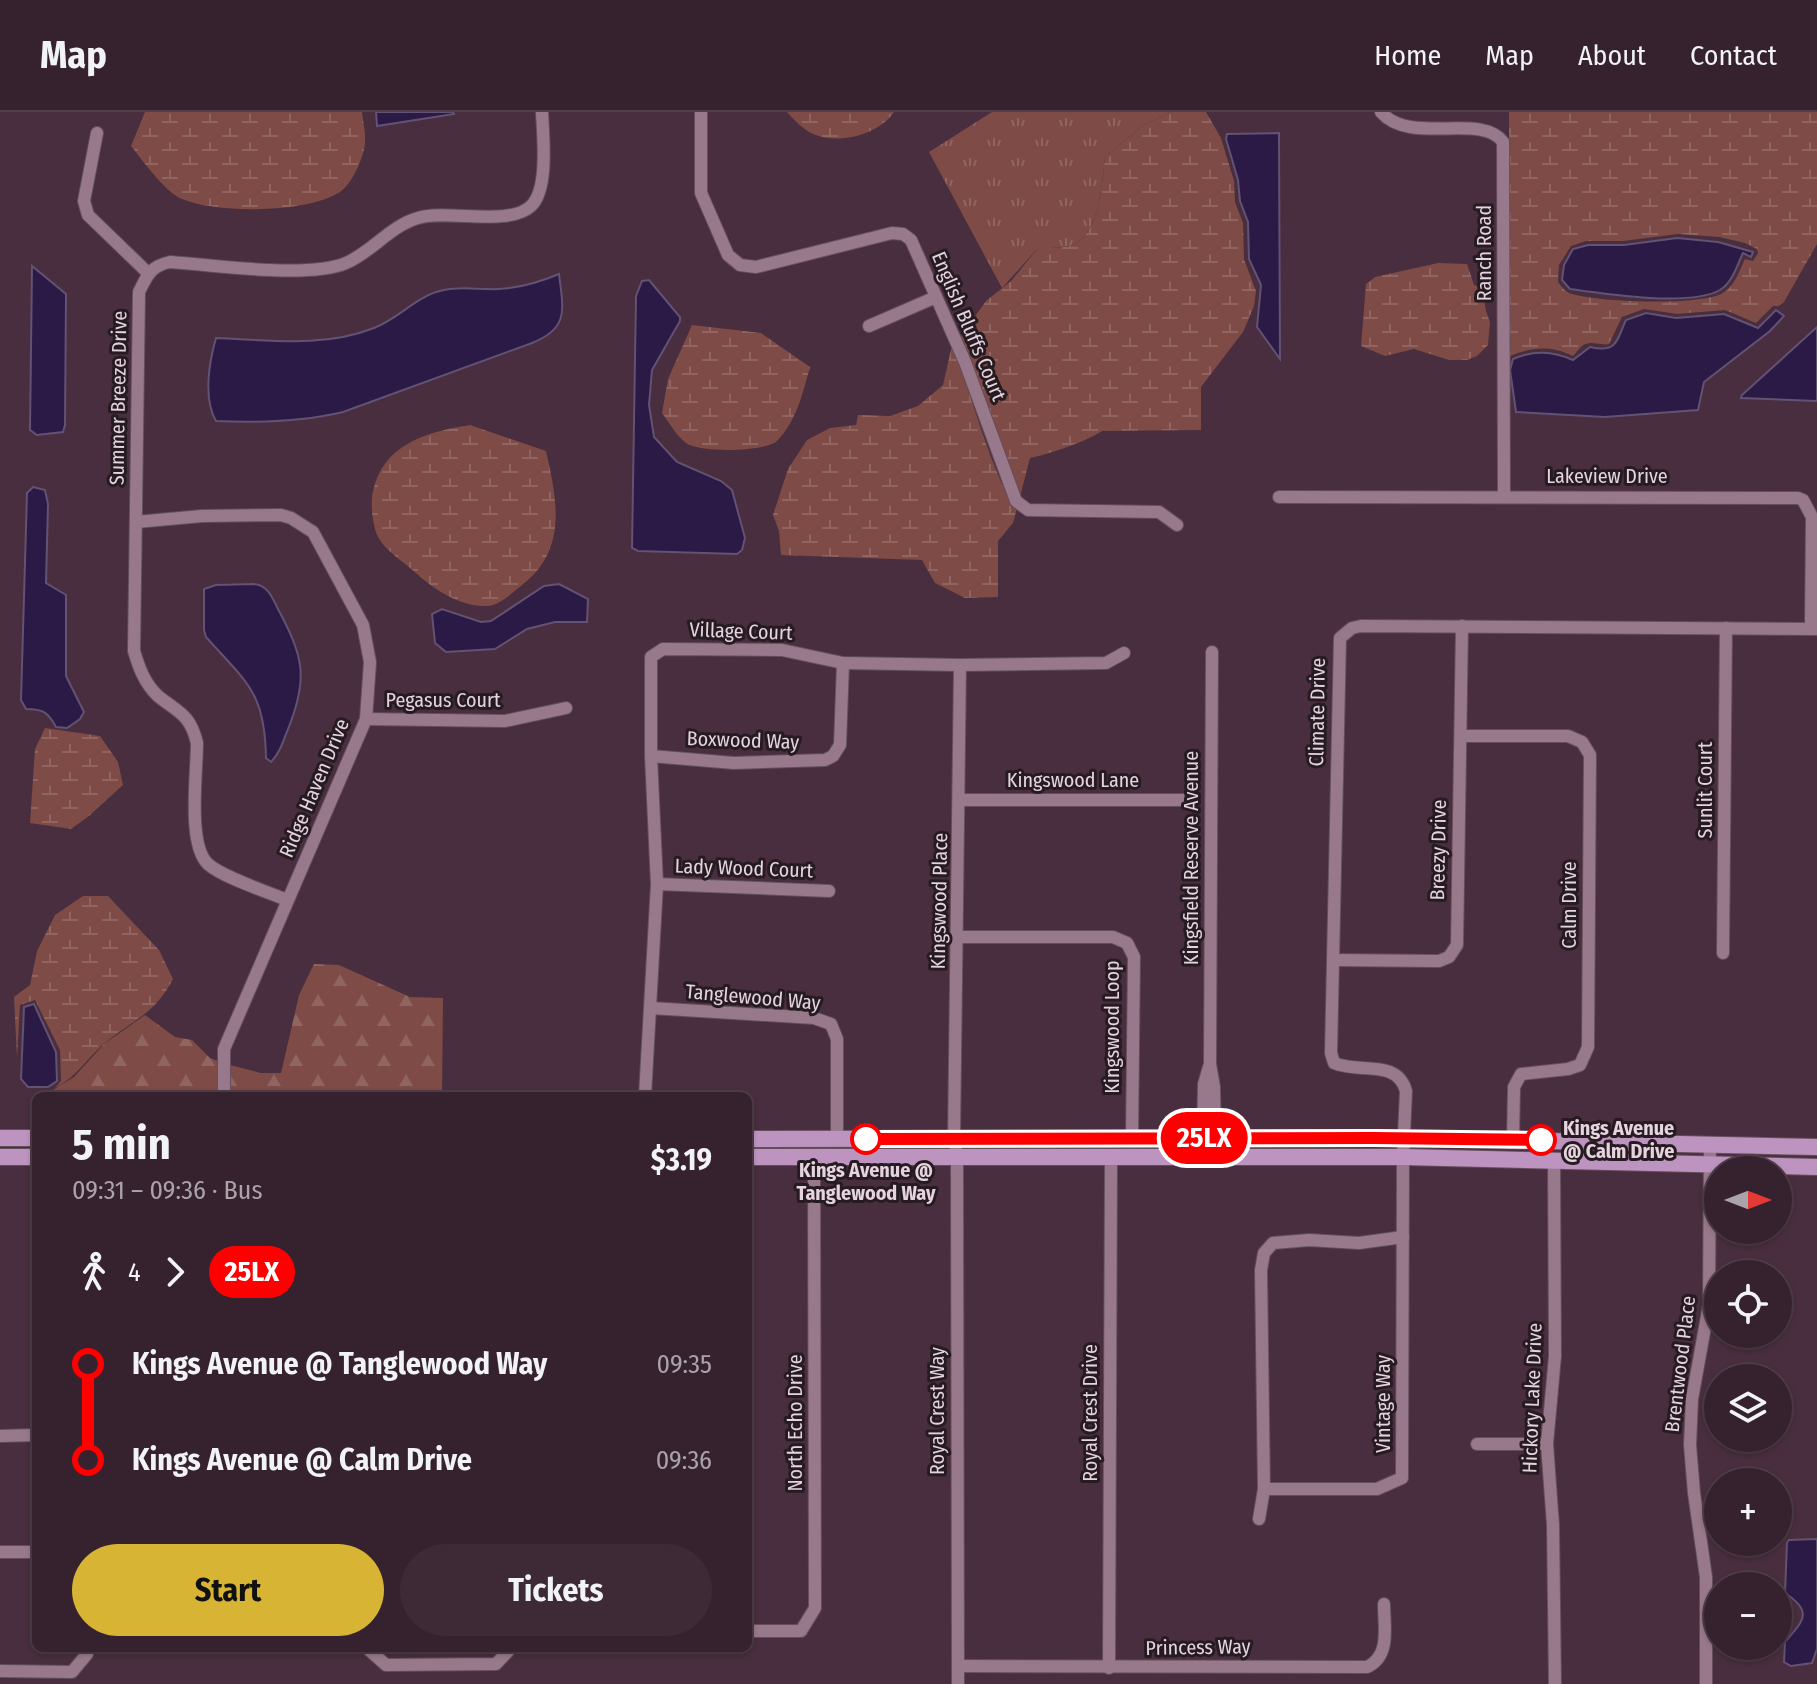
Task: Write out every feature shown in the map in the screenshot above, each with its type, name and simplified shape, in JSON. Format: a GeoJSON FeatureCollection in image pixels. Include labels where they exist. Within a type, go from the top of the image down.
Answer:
{"type":"FeatureCollection","features":[{"type":"Feature","properties":{"kind":"main road"},"geometry":{"type":"LineString","coordinates":[[0,1138],[32,1138]]}},
{"type":"Feature","properties":{"kind":"main road"},"geometry":{"type":"LineString","coordinates":[[752,1139],[1406,1138],[1817,1147]]}},
{"type":"Feature","properties":{"kind":"main road"},"geometry":{"type":"LineString","coordinates":[[0,1157],[32,1157]]}},
{"type":"Feature","properties":{"kind":"main road"},"geometry":{"type":"LineString","coordinates":[[752,1157],[1403,1157],[1704,1163]]}},
{"type":"Feature","properties":{"kind":"main road"},"geometry":{"type":"LineString","coordinates":[[1792,1166],[1817,1167]]}},
{"type":"Feature","properties":{"kind":"street"},"geometry":{"type":"LineString","coordinates":[[97,133],[84,201],[88,215],[148,273],[157,265],[170,262],[318,269],[343,264],[357,257],[418,218],[510,215],[529,209],[538,197],[542,181],[542,112]]}},
{"type":"Feature","properties":{"kind":"street","name":"English Bluffs Court"},"geometry":{"type":"LineString","coordinates":[[701,112],[701,193],[728,255],[740,265],[756,267],[892,233],[903,234],[911,240],[965,362],[1016,501],[1028,510],[1159,512],[1177,525]]}},
{"type":"Feature","properties":{"kind":"street","name":"Ranch Road"},"geometry":{"type":"LineString","coordinates":[[1381,112],[1414,128],[1484,130],[1498,135],[1503,142],[1504,496]]}},
{"type":"Feature","properties":{"kind":"street","name":"Summer Breeze Drive"},"geometry":{"type":"LineString","coordinates":[[148,273],[139,292],[134,651],[149,686],[180,711],[194,730],[197,743],[196,837],[208,865],[287,900]]}},
{"type":"Feature","properties":{"kind":"street"},"geometry":{"type":"LineString","coordinates":[[869,326],[936,297]]}},
{"type":"Feature","properties":{"kind":"street","name":"Lakeview Drive"},"geometry":{"type":"LineString","coordinates":[[1279,497],[1789,497],[1803,500],[1812,503],[1814,629]]}},
{"type":"Feature","properties":{"kind":"street","name":"Ridge Haven Drive"},"geometry":{"type":"LineString","coordinates":[[136,522],[202,516],[281,515],[291,518],[313,532],[363,625],[370,662],[366,719],[224,1049],[224,1092]]}},
{"type":"Feature","properties":{"kind":"street","name":"Climate Drive"},"geometry":{"type":"LineString","coordinates":[[1403,1157],[1406,1091],[1403,1082],[1397,1074],[1384,1069],[1344,1068],[1334,1063],[1331,1053],[1340,638],[1352,628],[1361,626],[1814,629]]}},
{"type":"Feature","properties":{"kind":"street","name":"Breezy Drive"},"geometry":{"type":"LineString","coordinates":[[1334,960],[1439,961],[1449,957],[1457,945],[1462,626]]}},
{"type":"Feature","properties":{"kind":"street","name":"Sunlit Court"},"geometry":{"type":"LineString","coordinates":[[1723,953],[1726,628]]}},
{"type":"Feature","properties":{"kind":"street","name":"Village Court"},"geometry":{"type":"LineString","coordinates":[[645,1092],[657,884],[651,756],[651,657],[663,649],[782,650],[843,663],[960,665],[1106,663],[1124,653]]}},
{"type":"Feature","properties":{"kind":"street","name":"Kingsfield Reserve Avenue"},"geometry":{"type":"LineString","coordinates":[[1209,1138],[1214,1087],[1210,1064],[1212,652]]}},
{"type":"Feature","properties":{"kind":"street","name":"Boxwood Way"},"geometry":{"type":"LineString","coordinates":[[651,756],[734,763],[825,760],[833,756],[840,745],[843,663]]}},
{"type":"Feature","properties":{"kind":"street","name":"Kingswood Place"},"geometry":{"type":"LineString","coordinates":[[954,1138],[960,665]]}},
{"type":"Feature","properties":{"kind":"street","name":"Pegasus Court"},"geometry":{"type":"LineString","coordinates":[[366,719],[505,721],[566,708]]}},
{"type":"Feature","properties":{"kind":"street","name":"Calm Drive"},"geometry":{"type":"LineString","coordinates":[[1461,736],[1568,736],[1582,742],[1590,755],[1588,1047],[1580,1065],[1521,1074],[1514,1087],[1513,1140]]}},
{"type":"Feature","properties":{"kind":"street","name":"Kingswood Lane"},"geometry":{"type":"LineString","coordinates":[[960,800],[1185,800]]}},
{"type":"Feature","properties":{"kind":"street","name":"Lady Wood Court"},"geometry":{"type":"LineString","coordinates":[[657,884],[829,891]]}},
{"type":"Feature","properties":{"kind":"street","name":"Kingswood Loop"},"geometry":{"type":"LineString","coordinates":[[958,937],[1113,937],[1131,948],[1134,957],[1132,1138]]}},
{"type":"Feature","properties":{"kind":"street","name":"Tanglewood Way"},"geometry":{"type":"LineString","coordinates":[[651,1008],[814,1018],[831,1024],[837,1039],[837,1139]]}},
{"type":"Feature","properties":{"kind":"street","name":"Royal Crest Way"},"geometry":{"type":"LineString","coordinates":[[954,1138],[957,1158],[958,1684]]}},
{"type":"Feature","properties":{"kind":"street","name":"Brentwood Place"},"geometry":{"type":"LineString","coordinates":[[1710,1144],[1711,1156]]}},
{"type":"Feature","properties":{"kind":"street","name":"Vintage Way"},"geometry":{"type":"LineString","coordinates":[[1264,1489],[1377,1489],[1402,1478],[1403,1157]]}},
{"type":"Feature","properties":{"kind":"street","name":"North Echo Drive"},"geometry":{"type":"LineString","coordinates":[[752,1631],[801,1631],[815,1608],[814,1158]]}},
{"type":"Feature","properties":{"kind":"street","name":"Royal Crest Drive"},"geometry":{"type":"LineString","coordinates":[[1109,1668],[1111,1158]]}},
{"type":"Feature","properties":{"kind":"street","name":"Hickory Lake Drive"},"geometry":{"type":"LineString","coordinates":[[1554,1160],[1555,1356],[1547,1444],[1553,1525],[1555,1684]]}},
{"type":"Feature","properties":{"kind":"street"},"geometry":{"type":"LineString","coordinates":[[1259,1519],[1264,1489],[1261,1270],[1264,1253],[1273,1243],[1285,1240],[1359,1243],[1403,1237]]}},
{"type":"Feature","properties":{"kind":"street","name":"Brentwood Place"},"geometry":{"type":"LineString","coordinates":[[1706,1684],[1706,1577],[1690,1445],[1692,1399],[1709,1305],[1710,1244]]}},
{"type":"Feature","properties":{"kind":"street"},"geometry":{"type":"LineString","coordinates":[[0,1436],[32,1435]]}},
{"type":"Feature","properties":{"kind":"street"},"geometry":{"type":"LineString","coordinates":[[1477,1444],[1547,1444]]}},
{"type":"Feature","properties":{"kind":"street"},"geometry":{"type":"LineString","coordinates":[[0,1552],[32,1552]]}},
{"type":"Feature","properties":{"kind":"street","name":"Princess Way"},"geometry":{"type":"LineString","coordinates":[[958,1666],[1367,1667],[1377,1662],[1384,1650],[1384,1604]]}},
{"type":"Feature","properties":{"kind":"street"},"geometry":{"type":"LineString","coordinates":[[0,1671],[72,1672],[87,1652]]}},
{"type":"Feature","properties":{"kind":"street"},"geometry":{"type":"LineString","coordinates":[[371,1652],[386,1665],[496,1664],[507,1652]]}},
{"type":"Feature","properties":{"kind":"green space"},"geometry":{"type":"Polygon","coordinates":[[[145,112],[362,112],[364,149],[349,183],[326,199],[262,209],[198,204],[182,199],[169,190],[131,146],[145,112]]]}},
{"type":"Feature","properties":{"kind":"green space"},"geometry":{"type":"Polygon","coordinates":[[[787,112],[894,112],[868,132],[832,138],[808,131],[787,112]]]}},
{"type":"Feature","properties":{"kind":"green space"},"geometry":{"type":"Polygon","coordinates":[[[992,112],[1171,112],[1142,126],[1105,157],[1098,208],[1087,233],[1069,246],[1038,248],[1002,288],[929,152],[992,112]]]}},
{"type":"Feature","properties":{"kind":"green space"},"geometry":{"type":"Polygon","coordinates":[[[1171,112],[1206,112],[1221,138],[1234,181],[1235,202],[1243,223],[1244,259],[1256,291],[1254,306],[1243,332],[1201,387],[1201,430],[1102,431],[1068,447],[1030,458],[1020,497],[960,337],[986,301],[1011,281],[1038,248],[1069,246],[1087,233],[1098,208],[1105,157],[1142,126],[1171,112]]]}},
{"type":"Feature","properties":{"kind":"green space"},"geometry":{"type":"Polygon","coordinates":[[[1509,112],[1817,112],[1817,244],[1779,306],[1773,306],[1756,323],[1725,310],[1677,314],[1644,309],[1622,317],[1609,344],[1587,343],[1573,356],[1542,348],[1510,356],[1509,112]],[[1678,234],[1623,241],[1586,241],[1571,246],[1559,265],[1558,282],[1570,293],[1603,299],[1647,302],[1708,298],[1726,291],[1745,259],[1753,261],[1758,253],[1757,249],[1745,243],[1719,237],[1678,234]]]}},
{"type":"Feature","properties":{"kind":"green space"},"geometry":{"type":"Polygon","coordinates":[[[1438,263],[1467,264],[1474,285],[1482,288],[1490,322],[1488,345],[1477,356],[1467,360],[1449,360],[1414,349],[1385,356],[1361,346],[1366,284],[1375,277],[1438,263]]]}},
{"type":"Feature","properties":{"kind":"green space"},"geometry":{"type":"Polygon","coordinates":[[[692,325],[761,333],[810,367],[794,416],[777,441],[747,449],[718,450],[686,443],[673,429],[662,413],[668,379],[692,325]]]}},
{"type":"Feature","properties":{"kind":"green space"},"geometry":{"type":"Polygon","coordinates":[[[952,345],[1000,480],[1017,508],[1013,523],[998,541],[998,597],[965,598],[935,583],[922,560],[781,555],[779,531],[773,515],[788,469],[807,440],[830,428],[856,425],[858,415],[890,416],[918,406],[943,385],[952,345]]]}},
{"type":"Feature","properties":{"kind":"green space"},"geometry":{"type":"Polygon","coordinates":[[[470,425],[546,451],[555,506],[553,540],[537,571],[505,598],[486,606],[457,600],[423,579],[383,544],[372,514],[376,480],[394,454],[421,437],[470,425]]]}},
{"type":"Feature","properties":{"kind":"green space"},"geometry":{"type":"Polygon","coordinates":[[[45,728],[100,736],[118,762],[123,785],[71,829],[30,823],[35,749],[45,728]]]}},
{"type":"Feature","properties":{"kind":"green space"},"geometry":{"type":"Polygon","coordinates":[[[83,896],[108,896],[159,950],[173,979],[151,1009],[105,1043],[76,1073],[55,1088],[61,1081],[60,1050],[35,1000],[20,1005],[17,1058],[14,997],[30,985],[37,951],[55,915],[83,896]]]}},
{"type":"Feature","properties":{"kind":"green space"},"geometry":{"type":"Polygon","coordinates":[[[314,964],[339,965],[410,997],[443,998],[442,1092],[229,1092],[230,1065],[261,1073],[281,1073],[299,995],[314,964]]]}},
{"type":"Feature","properties":{"kind":"green space"},"geometry":{"type":"Polygon","coordinates":[[[145,1015],[175,1037],[192,1040],[210,1058],[218,1061],[218,1092],[50,1092],[74,1077],[104,1044],[145,1015]]]}},
{"type":"Feature","properties":{"kind":"shaded area"},"geometry":{"type":"Polygon","coordinates":[[[376,112],[453,112],[454,114],[377,126],[376,112]]]}},
{"type":"Feature","properties":{"kind":"shaded area"},"geometry":{"type":"Polygon","coordinates":[[[1279,133],[1280,359],[1257,327],[1261,285],[1249,259],[1248,222],[1226,139],[1227,134],[1279,133]]]}},
{"type":"Feature","properties":{"kind":"shaded area"},"geometry":{"type":"Polygon","coordinates":[[[1677,238],[1718,242],[1753,252],[1751,257],[1743,253],[1731,278],[1720,290],[1689,298],[1647,298],[1570,289],[1562,280],[1564,265],[1573,249],[1588,245],[1624,245],[1677,238]]]}},
{"type":"Feature","properties":{"kind":"shaded area"},"geometry":{"type":"Polygon","coordinates":[[[32,266],[66,294],[65,425],[63,432],[37,435],[30,430],[32,266]]]}},
{"type":"Feature","properties":{"kind":"shaded area"},"geometry":{"type":"Polygon","coordinates":[[[559,274],[562,307],[558,324],[553,331],[532,343],[343,412],[296,420],[248,422],[216,421],[212,412],[208,380],[216,338],[296,341],[335,338],[374,328],[444,290],[515,287],[559,274]]]}},
{"type":"Feature","properties":{"kind":"shaded area"},"geometry":{"type":"Polygon","coordinates":[[[649,280],[680,317],[652,370],[649,405],[654,437],[677,462],[721,481],[732,490],[745,538],[742,550],[737,554],[638,551],[632,548],[636,296],[642,281],[649,280]]]}},
{"type":"Feature","properties":{"kind":"shaded area"},"geometry":{"type":"Polygon","coordinates":[[[1776,310],[1784,316],[1770,331],[1704,382],[1698,410],[1605,417],[1516,412],[1510,370],[1513,359],[1543,353],[1573,360],[1590,347],[1611,347],[1626,320],[1646,313],[1676,318],[1724,314],[1758,328],[1776,310]]]}},
{"type":"Feature","properties":{"kind":"shaded area"},"geometry":{"type":"Polygon","coordinates":[[[1817,327],[1817,401],[1741,398],[1742,395],[1817,327]]]}},
{"type":"Feature","properties":{"kind":"shaded area"},"geometry":{"type":"Polygon","coordinates":[[[33,487],[45,490],[48,504],[46,583],[66,595],[66,676],[84,712],[67,728],[56,727],[41,711],[26,709],[21,700],[27,493],[33,487]]]}},
{"type":"Feature","properties":{"kind":"shaded area"},"geometry":{"type":"Polygon","coordinates":[[[253,584],[266,589],[271,596],[293,640],[300,667],[301,681],[295,711],[281,747],[271,762],[266,758],[262,718],[251,690],[206,637],[204,630],[204,589],[216,585],[253,584]]]}},
{"type":"Feature","properties":{"kind":"shaded area"},"geometry":{"type":"Polygon","coordinates":[[[559,584],[588,599],[587,622],[555,622],[527,629],[495,649],[446,652],[435,643],[432,614],[442,609],[481,622],[491,621],[544,586],[559,584]]]}},
{"type":"Feature","properties":{"kind":"shaded area"},"geometry":{"type":"Polygon","coordinates":[[[34,1004],[56,1052],[57,1081],[48,1087],[28,1087],[21,1079],[24,1007],[34,1004]]]}},
{"type":"Feature","properties":{"kind":"shaded area"},"geometry":{"type":"Polygon","coordinates":[[[1817,1539],[1817,1649],[1812,1663],[1791,1666],[1784,1660],[1792,1660],[1792,1633],[1803,1617],[1800,1606],[1792,1598],[1792,1572],[1786,1572],[1786,1556],[1792,1556],[1792,1540],[1817,1539]]]}},
{"type":"Feature","properties":{"kind":"bus line","name":"25LX"},"geometry":{"type":"LineString","coordinates":[[866,1139],[1541,1140]]}},
{"type":"Feature","properties":{"kind":"place","name":"Kings Avenue @ Tanglewood Way"},"geometry":{"type":"Point","coordinates":[866,1139]}},
{"type":"Feature","properties":{"kind":"place","name":"Kings Avenue @ Calm Drive"},"geometry":{"type":"Point","coordinates":[1541,1140]}}]}
